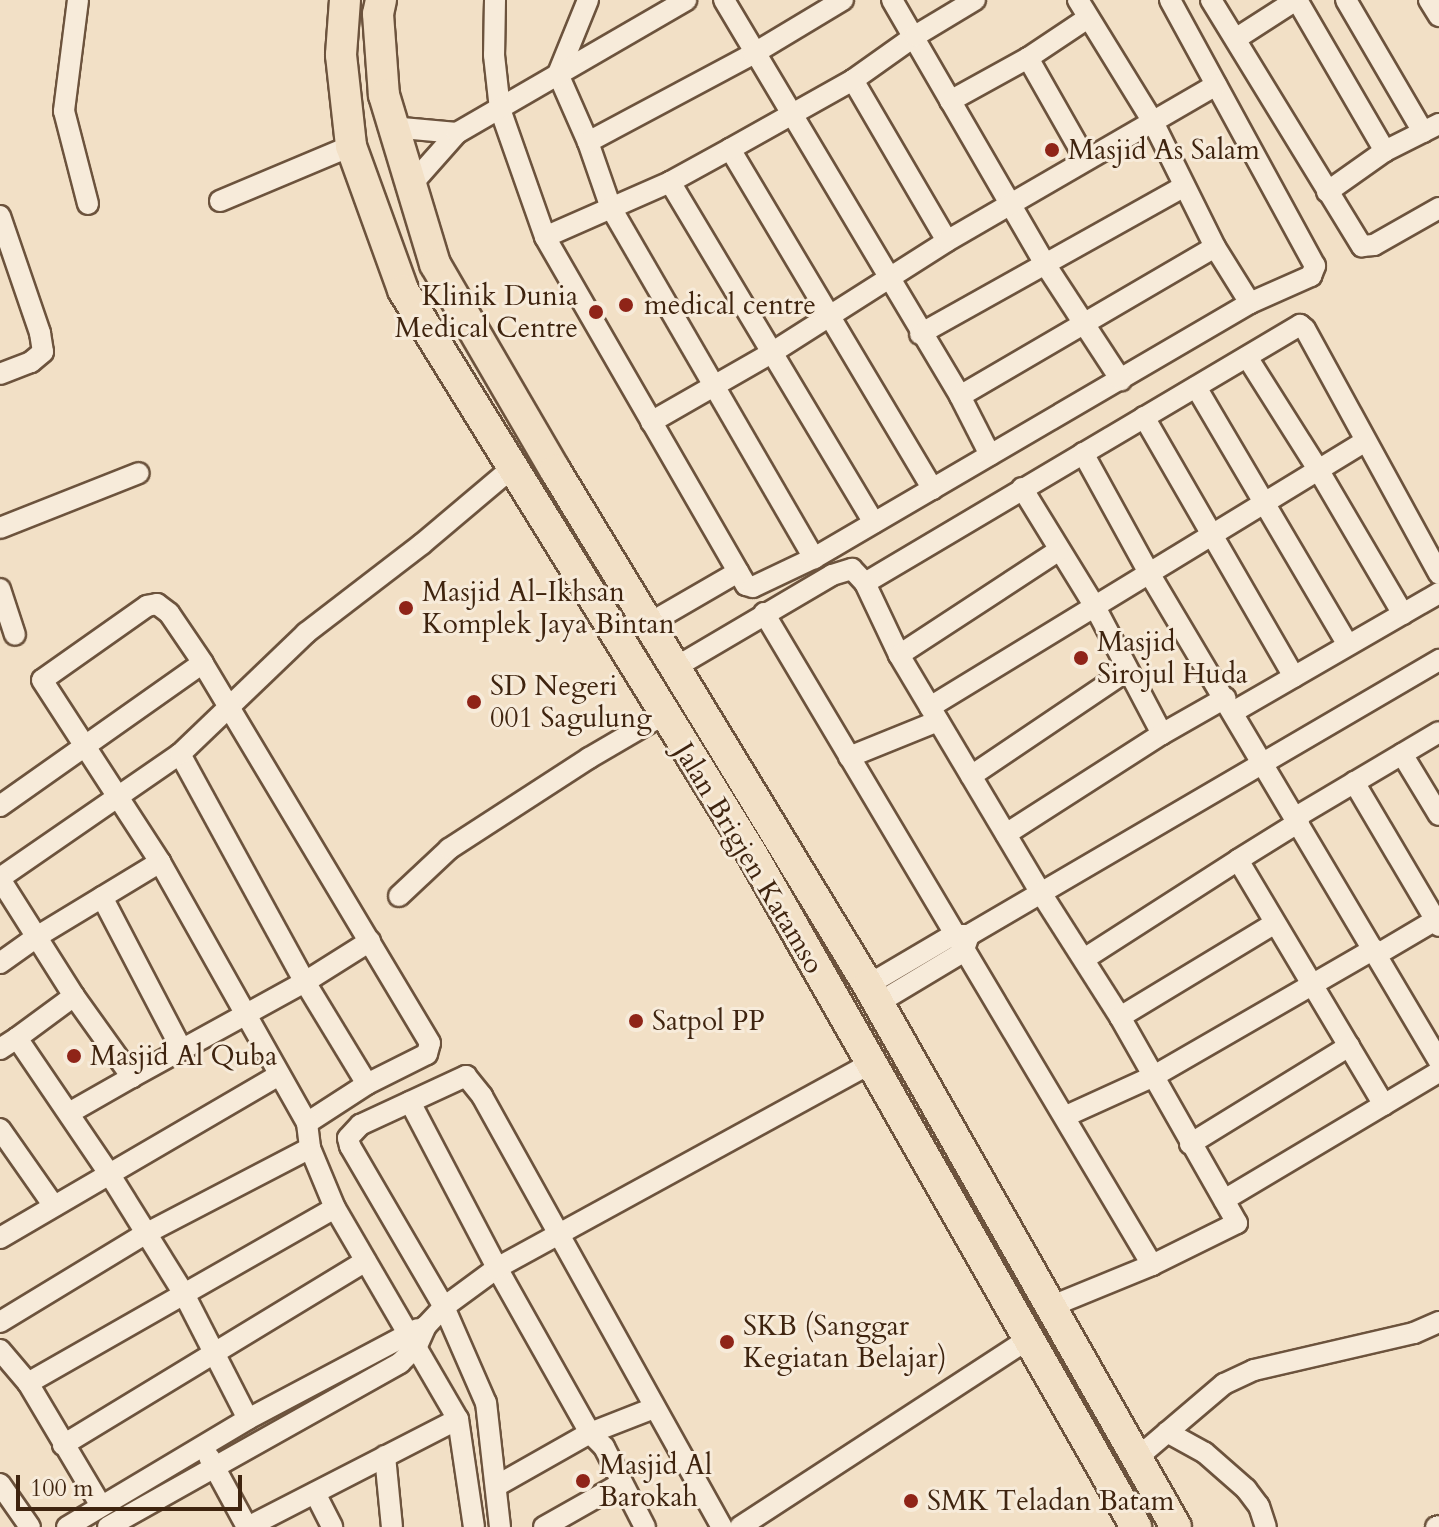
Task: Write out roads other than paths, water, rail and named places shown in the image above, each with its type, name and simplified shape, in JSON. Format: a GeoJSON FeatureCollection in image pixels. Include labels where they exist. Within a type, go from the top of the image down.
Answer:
{"type":"FeatureCollection","features":[{"type":"Feature","properties":{"kind":"highway","name":"Jalan Brigjen Katamso"},"geometry":{"type":"LineString","coordinates":[[345,0],[341,55],[351,146],[403,290],[663,715],[752,854],[869,1064],[1136,1527]]}},
{"type":"Feature","properties":{"kind":"highway","name":"Jalan Brigjen Katamso"},"geometry":{"type":"LineString","coordinates":[[381,0],[378,14],[384,95],[391,127],[435,264],[873,994],[1176,1527]]}},
{"type":"Feature","properties":{"kind":"street"},"geometry":{"type":"LineString","coordinates":[[78,0],[64,111],[88,204]]}},
{"type":"Feature","properties":{"kind":"street"},"geometry":{"type":"LineString","coordinates":[[495,0],[500,109],[545,237],[746,585],[760,586],[814,558],[1250,303],[1311,276],[1315,266],[1170,0]]}},
{"type":"Feature","properties":{"kind":"street"},"geometry":{"type":"LineString","coordinates":[[588,0],[558,74],[588,142],[611,208],[712,387],[814,558]]}},
{"type":"Feature","properties":{"kind":"street"},"geometry":{"type":"LineString","coordinates":[[410,186],[457,133],[686,0]]}},
{"type":"Feature","properties":{"kind":"street"},"geometry":{"type":"LineString","coordinates":[[724,0],[753,54],[793,113],[888,280],[960,396],[990,455]]}},
{"type":"Feature","properties":{"kind":"street"},"geometry":{"type":"LineString","coordinates":[[588,142],[753,54],[843,0]]}},
{"type":"Feature","properties":{"kind":"street"},"geometry":{"type":"LineString","coordinates":[[892,0],[1045,264],[1121,380]]}},
{"type":"Feature","properties":{"kind":"street"},"geometry":{"type":"LineString","coordinates":[[545,237],[670,182],[730,149],[853,80],[915,36],[975,0]]}},
{"type":"Feature","properties":{"kind":"street"},"geometry":{"type":"LineString","coordinates":[[1211,0],[1362,246],[1368,247],[1439,208]]}},
{"type":"Feature","properties":{"kind":"street"},"geometry":{"type":"LineString","coordinates":[[1237,38],[1296,0],[1385,151]]}},
{"type":"Feature","properties":{"kind":"street"},"geometry":{"type":"LineString","coordinates":[[1327,192],[1385,151],[1431,128],[1346,0]]}},
{"type":"Feature","properties":{"kind":"street"},"geometry":{"type":"LineString","coordinates":[[1429,0],[1439,16]]}},
{"type":"Feature","properties":{"kind":"street"},"geometry":{"type":"LineString","coordinates":[[950,101],[1028,58],[1083,9],[1153,122],[1215,247],[1250,303]]}},
{"type":"Feature","properties":{"kind":"street"},"geometry":{"type":"LineString","coordinates":[[1028,58],[1086,160]]}},
{"type":"Feature","properties":{"kind":"street"},"geometry":{"type":"LineString","coordinates":[[853,80],[947,241]]}},
{"type":"Feature","properties":{"kind":"street"},"geometry":{"type":"LineString","coordinates":[[651,422],[773,352],[947,241],[1216,85]]}},
{"type":"Feature","properties":{"kind":"street"},"geometry":{"type":"LineString","coordinates":[[391,127],[457,133]]}},
{"type":"Feature","properties":{"kind":"street"},"geometry":{"type":"LineString","coordinates":[[220,201],[351,146]]}},
{"type":"Feature","properties":{"kind":"street"},"geometry":{"type":"LineString","coordinates":[[730,149],[933,489]]}},
{"type":"Feature","properties":{"kind":"street"},"geometry":{"type":"LineString","coordinates":[[670,182],[874,523]]}},
{"type":"Feature","properties":{"kind":"street"},"geometry":{"type":"LineString","coordinates":[[920,334],[1183,187]]}},
{"type":"Feature","properties":{"kind":"street"},"geometry":{"type":"LineString","coordinates":[[0,216],[40,333],[43,352],[31,362],[0,374]]}},
{"type":"Feature","properties":{"kind":"street"},"geometry":{"type":"LineString","coordinates":[[960,396],[1215,247]]}},
{"type":"Feature","properties":{"kind":"street"},"geometry":{"type":"LineString","coordinates":[[865,583],[1295,326],[1305,329],[1364,442],[1439,574]]}},
{"type":"Feature","properties":{"kind":"street"},"geometry":{"type":"LineString","coordinates":[[1247,357],[1403,614]]}},
{"type":"Feature","properties":{"kind":"street"},"geometry":{"type":"LineString","coordinates":[[1196,387],[1348,645]]}},
{"type":"Feature","properties":{"kind":"street"},"geometry":{"type":"LineString","coordinates":[[1144,417],[1294,677]]}},
{"type":"Feature","properties":{"kind":"street"},"geometry":{"type":"LineString","coordinates":[[849,757],[934,714],[1094,605],[1364,442]]}},
{"type":"Feature","properties":{"kind":"street"},"geometry":{"type":"LineString","coordinates":[[1083,453],[1149,573],[1439,1061]]}},
{"type":"Feature","properties":{"kind":"street"},"geometry":{"type":"LineString","coordinates":[[132,1077],[74,996],[0,878],[180,754],[306,633],[422,544],[512,468]]}},
{"type":"Feature","properties":{"kind":"street"},"geometry":{"type":"LineString","coordinates":[[0,528],[139,473]]}},
{"type":"Feature","properties":{"kind":"street"},"geometry":{"type":"LineString","coordinates":[[1022,488],[1094,605],[1162,734]]}},
{"type":"Feature","properties":{"kind":"street"},"geometry":{"type":"LineString","coordinates":[[899,655],[1058,551]]}},
{"type":"Feature","properties":{"kind":"street"},"geometry":{"type":"LineString","coordinates":[[676,667],[844,569],[852,569],[865,583],[899,655],[1041,893],[1120,1017],[1236,1224],[1152,1265],[1052,1306]]}},
{"type":"Feature","properties":{"kind":"street"},"geometry":{"type":"LineString","coordinates":[[650,623],[738,572]]}},
{"type":"Feature","properties":{"kind":"street"},"geometry":{"type":"LineString","coordinates":[[0,589],[15,635]]}},
{"type":"Feature","properties":{"kind":"street"},"geometry":{"type":"LineString","coordinates":[[1006,834],[1162,734],[1294,677],[1439,593]]}},
{"type":"Feature","properties":{"kind":"street"},"geometry":{"type":"LineString","coordinates":[[307,1123],[367,1084],[430,1049],[370,941],[203,663],[169,613],[157,604],[147,606],[42,680],[160,862],[307,1123],[310,1148],[335,1208],[458,1419],[474,1527]]}},
{"type":"Feature","properties":{"kind":"street"},"geometry":{"type":"LineString","coordinates":[[764,613],[962,941],[1152,1265]]}},
{"type":"Feature","properties":{"kind":"street"},"geometry":{"type":"LineString","coordinates":[[873,994],[1262,761],[1439,660]]}},
{"type":"Feature","properties":{"kind":"street"},"geometry":{"type":"LineString","coordinates":[[0,806],[203,663]]}},
{"type":"Feature","properties":{"kind":"street"},"geometry":{"type":"LineString","coordinates":[[971,776],[1128,670]]}},
{"type":"Feature","properties":{"kind":"street"},"geometry":{"type":"LineString","coordinates":[[399,896],[449,849],[589,758],[663,715]]}},
{"type":"Feature","properties":{"kind":"street"},"geometry":{"type":"LineString","coordinates":[[1084,959],[1354,782],[1439,732]]}},
{"type":"Feature","properties":{"kind":"street"},"geometry":{"type":"LineString","coordinates":[[180,754],[305,982],[367,1084]]}},
{"type":"Feature","properties":{"kind":"street"},"geometry":{"type":"LineString","coordinates":[[1402,754],[1439,815]]}},
{"type":"Feature","properties":{"kind":"street"},"geometry":{"type":"LineString","coordinates":[[1066,1116],[1154,1076],[1312,983],[1438,922],[1354,782]]}},
{"type":"Feature","properties":{"kind":"street"},"geometry":{"type":"LineString","coordinates":[[1238,860],[1384,1105]]}},
{"type":"Feature","properties":{"kind":"street"},"geometry":{"type":"LineString","coordinates":[[0,963],[38,936],[160,862]]}},
{"type":"Feature","properties":{"kind":"street"},"geometry":{"type":"LineString","coordinates":[[102,897],[181,1048]]}},
{"type":"Feature","properties":{"kind":"street"},"geometry":{"type":"LineString","coordinates":[[1120,1017],[1275,923]]}},
{"type":"Feature","properties":{"kind":"street"},"geometry":{"type":"LineString","coordinates":[[69,1113],[181,1048],[305,982],[370,941]]}},
{"type":"Feature","properties":{"kind":"street"},"geometry":{"type":"LineString","coordinates":[[74,996],[8,1043],[69,1113],[110,1175],[184,1294],[248,1419]]}},
{"type":"Feature","properties":{"kind":"street"},"geometry":{"type":"LineString","coordinates":[[1190,1144],[1349,1046]]}},
{"type":"Feature","properties":{"kind":"street"},"geometry":{"type":"LineString","coordinates":[[91,1515],[248,1419],[410,1337],[497,1268],[869,1064]]}},
{"type":"Feature","properties":{"kind":"street"},"geometry":{"type":"LineString","coordinates":[[1224,1200],[1439,1072]]}},
{"type":"Feature","properties":{"kind":"street"},"geometry":{"type":"LineString","coordinates":[[0,1238],[279,1075]]}},
{"type":"Feature","properties":{"kind":"street"},"geometry":{"type":"LineString","coordinates":[[500,1527],[498,1485],[486,1403],[444,1307],[348,1138],[360,1125],[459,1078],[469,1078],[722,1527]]}},
{"type":"Feature","properties":{"kind":"street"},"geometry":{"type":"LineString","coordinates":[[410,1102],[497,1268],[590,1433],[604,1447],[620,1484],[645,1527]]}},
{"type":"Feature","properties":{"kind":"street"},"geometry":{"type":"LineString","coordinates":[[0,1129],[54,1206]]}},
{"type":"Feature","properties":{"kind":"street"},"geometry":{"type":"LineString","coordinates":[[0,1322],[145,1234],[310,1148]]}},
{"type":"Feature","properties":{"kind":"street"},"geometry":{"type":"LineString","coordinates":[[28,1383],[335,1208]]}},
{"type":"Feature","properties":{"kind":"street"},"geometry":{"type":"LineString","coordinates":[[63,1445],[366,1261]]}},
{"type":"Feature","properties":{"kind":"street"},"geometry":{"type":"LineString","coordinates":[[1137,1458],[1224,1384],[1254,1370],[1414,1333],[1439,1323]]}},
{"type":"Feature","properties":{"kind":"street"},"geometry":{"type":"LineString","coordinates":[[0,1350],[28,1383],[63,1445],[91,1515],[117,1525],[215,1466],[400,1363],[410,1337]]}},
{"type":"Feature","properties":{"kind":"street"},"geometry":{"type":"LineString","coordinates":[[740,1527],[1028,1339]]}},
{"type":"Feature","properties":{"kind":"street"},"geometry":{"type":"LineString","coordinates":[[498,1485],[590,1433],[654,1408]]}},
{"type":"Feature","properties":{"kind":"street"},"geometry":{"type":"LineString","coordinates":[[202,1448],[248,1527],[458,1419]]}},
{"type":"Feature","properties":{"kind":"street"},"geometry":{"type":"LineString","coordinates":[[1167,1432],[1205,1453],[1246,1489],[1259,1506],[1266,1527]]}},
{"type":"Feature","properties":{"kind":"street"},"geometry":{"type":"LineString","coordinates":[[385,1456],[392,1527]]}},
{"type":"Feature","properties":{"kind":"street"},"geometry":{"type":"LineString","coordinates":[[544,1527],[620,1484]]}},
{"type":"Feature","properties":{"kind":"street"},"geometry":{"type":"LineString","coordinates":[[315,1493],[332,1527]]}},
{"type":"Feature","properties":{"kind":"street"},"geometry":{"type":"LineString","coordinates":[[4,1498],[30,1527]]}},
{"type":"Feature","properties":{"kind":"place","name":"Masjid As Salam"},"geometry":{"type":"Point","coordinates":[1052,150]}},
{"type":"Feature","properties":{"kind":"place","name":"medical centre"},"geometry":{"type":"Point","coordinates":[626,305]}},
{"type":"Feature","properties":{"kind":"place","name":"Klinik Dunia Medical Centre"},"geometry":{"type":"Point","coordinates":[596,312]}},
{"type":"Feature","properties":{"kind":"place","name":"Masjid Al-Ikhsan Komplek Jaya Bintan"},"geometry":{"type":"Point","coordinates":[406,608]}},
{"type":"Feature","properties":{"kind":"place","name":"Masjid Sirojul Huda"},"geometry":{"type":"Point","coordinates":[1081,658]}},
{"type":"Feature","properties":{"kind":"place","name":"SD Negeri 001 Sagulung"},"geometry":{"type":"Point","coordinates":[474,702]}},
{"type":"Feature","properties":{"kind":"place","name":"Satpol PP"},"geometry":{"type":"Point","coordinates":[636,1021]}},
{"type":"Feature","properties":{"kind":"place","name":"Masjid Al Quba"},"geometry":{"type":"Point","coordinates":[74,1056]}},
{"type":"Feature","properties":{"kind":"place","name":"SKB (Sanggar Kegiatan Belajar)"},"geometry":{"type":"Point","coordinates":[727,1342]}},
{"type":"Feature","properties":{"kind":"place","name":"Masjid Al Barokah"},"geometry":{"type":"Point","coordinates":[583,1481]}},
{"type":"Feature","properties":{"kind":"place","name":"SMK Teladan Batam"},"geometry":{"type":"Point","coordinates":[911,1501]}}]}
